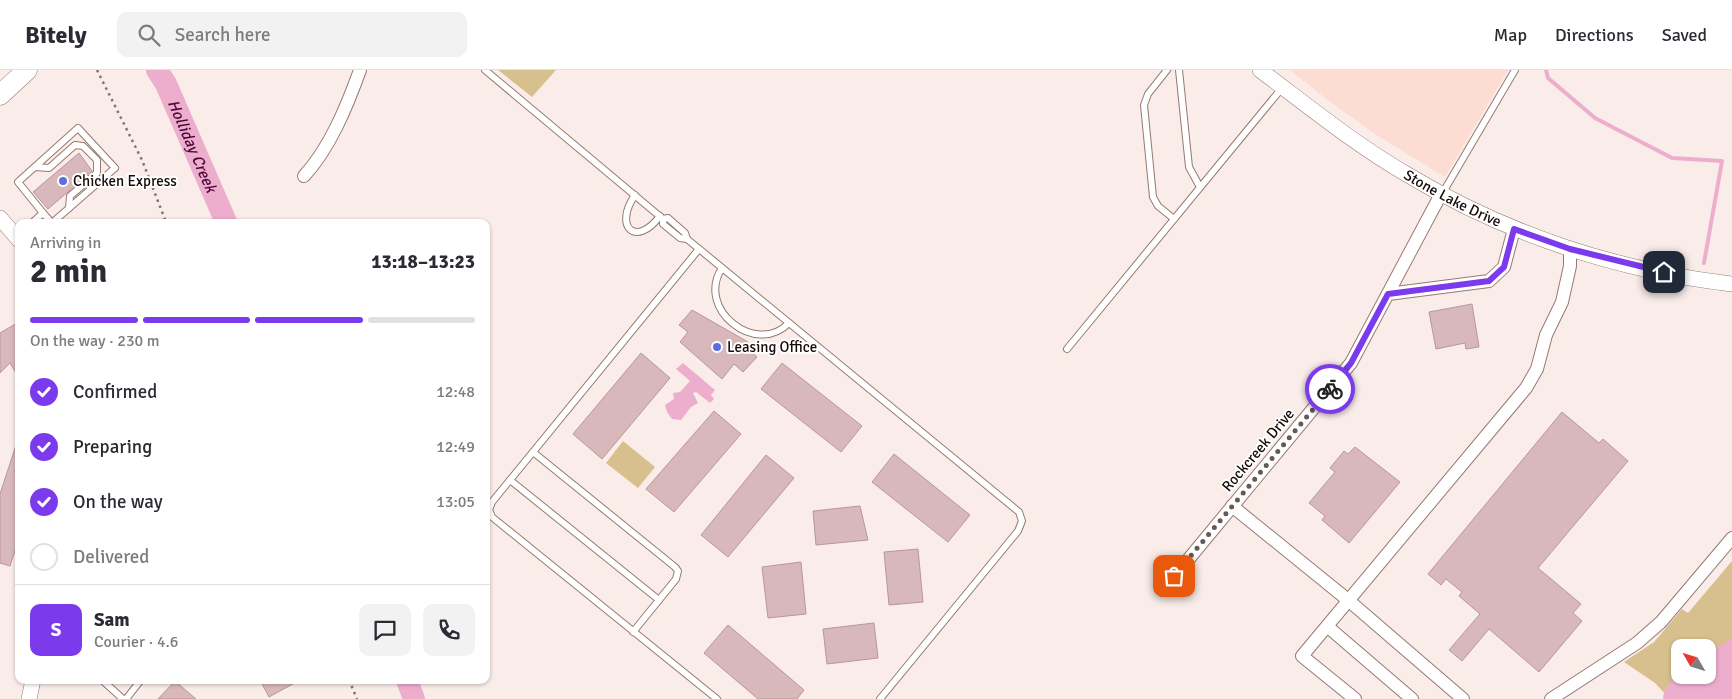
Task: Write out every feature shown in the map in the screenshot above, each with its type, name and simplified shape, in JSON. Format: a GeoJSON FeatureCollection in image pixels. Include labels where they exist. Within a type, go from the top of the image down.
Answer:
{"type":"FeatureCollection","features":[{"type":"Feature","properties":{"kind":"main road"},"geometry":{"type":"LineString","coordinates":[[0,95],[27,70]]}},
{"type":"Feature","properties":{"kind":"street"},"geometry":{"type":"LineString","coordinates":[[304,176],[320,156],[360,70]]}},
{"type":"Feature","properties":{"kind":"street","name":"Stone Lake Drive"},"geometry":{"type":"LineString","coordinates":[[1260,70],[1345,134],[1406,174],[1441,194],[1514,229],[1570,249],[1698,280],[1732,284]]}},
{"type":"Feature","properties":{"kind":"street","name":"Rockcreek Drive"},"geometry":{"type":"LineString","coordinates":[[1163,590],[1351,363],[1441,194]]}},
{"type":"Feature","properties":{"kind":"street"},"geometry":{"type":"LineString","coordinates":[[0,218],[15,235]]}},
{"type":"Feature","properties":{"kind":"street"},"geometry":{"type":"LineString","coordinates":[[1388,294],[1489,281],[1504,267],[1514,229]]}},
{"type":"Feature","properties":{"kind":"street"},"geometry":{"type":"LineString","coordinates":[[1355,699],[1302,656],[1526,388],[1537,369],[1546,334],[1562,302],[1570,266],[1570,249]]}},
{"type":"Feature","properties":{"kind":"street"},"geometry":{"type":"LineString","coordinates":[[1232,506],[1348,600],[1463,699]]}},
{"type":"Feature","properties":{"kind":"street"},"geometry":{"type":"LineString","coordinates":[[1551,699],[1637,643],[1661,622],[1732,538]]}},
{"type":"Feature","properties":{"kind":"street"},"geometry":{"type":"LineString","coordinates":[[1328,627],[1412,699]]}},
{"type":"Feature","properties":{"kind":"street"},"geometry":{"type":"LineString","coordinates":[[29,699],[32,684]]}},
{"type":"Feature","properties":{"kind":"lane"},"geometry":{"type":"LineString","coordinates":[[485,70],[662,218]]}},
{"type":"Feature","properties":{"kind":"lane"},"geometry":{"type":"LineString","coordinates":[[1167,70],[1148,94],[1144,105],[1153,196],[1158,206],[1174,219]]}},
{"type":"Feature","properties":{"kind":"lane"},"geometry":{"type":"LineString","coordinates":[[1179,70],[1189,167],[1200,187]]}},
{"type":"Feature","properties":{"kind":"lane"},"geometry":{"type":"LineString","coordinates":[[1441,194],[1515,70]]}},
{"type":"Feature","properties":{"kind":"lane"},"geometry":{"type":"LineString","coordinates":[[1067,349],[1282,87]]}},
{"type":"Feature","properties":{"kind":"lane"},"geometry":{"type":"LineString","coordinates":[[49,219],[18,182],[78,128],[115,168],[56,219]]}},
{"type":"Feature","properties":{"kind":"lane"},"geometry":{"type":"LineString","coordinates":[[35,166],[48,168],[75,146],[83,146],[97,160],[97,173],[70,196],[69,208]]}},
{"type":"Feature","properties":{"kind":"lane"},"geometry":{"type":"LineString","coordinates":[[634,195],[624,214],[630,229],[637,232],[646,231],[662,218],[668,218],[685,233],[687,239],[1019,512],[1022,521],[1018,531],[880,699]]}},
{"type":"Feature","properties":{"kind":"lane"},"geometry":{"type":"LineString","coordinates":[[36,219],[43,213]]}},
{"type":"Feature","properties":{"kind":"lane"},"geometry":{"type":"LineString","coordinates":[[490,507],[492,502],[699,249]]}},
{"type":"Feature","properties":{"kind":"lane"},"geometry":{"type":"LineString","coordinates":[[722,268],[716,277],[714,289],[722,313],[731,322],[750,333],[772,334],[782,330],[788,323]]}},
{"type":"Feature","properties":{"kind":"lane"},"geometry":{"type":"LineString","coordinates":[[533,452],[678,571],[676,579],[633,632]]}},
{"type":"Feature","properties":{"kind":"lane"},"geometry":{"type":"LineString","coordinates":[[510,480],[659,600]]}},
{"type":"Feature","properties":{"kind":"lane"},"geometry":{"type":"LineString","coordinates":[[490,512],[492,517],[717,699]]}},
{"type":"Feature","properties":{"kind":"lane"},"geometry":{"type":"LineString","coordinates":[[107,684],[124,699],[137,684]]}},
{"type":"Feature","properties":{"kind":"path"},"geometry":{"type":"LineString","coordinates":[[97,70],[142,160],[165,219]]}},
{"type":"Feature","properties":{"kind":"path"},"geometry":{"type":"LineString","coordinates":[[351,684],[357,699]]}},
{"type":"Feature","properties":{"kind":"shaded area"},"geometry":{"type":"Polygon","coordinates":[[[498,70],[556,70],[532,97],[498,70]]]}},
{"type":"Feature","properties":{"kind":"shaded area"},"geometry":{"type":"Polygon","coordinates":[[[1290,70],[1508,70],[1445,177],[1378,136],[1330,102],[1290,70]]]}},
{"type":"Feature","properties":{"kind":"shaded area"},"geometry":{"type":"Polygon","coordinates":[[[683,363],[715,390],[711,395],[714,399],[710,403],[696,392],[693,393],[698,403],[691,407],[681,420],[672,419],[665,405],[674,399],[673,393],[680,392],[690,381],[676,369],[683,363]]]}},
{"type":"Feature","properties":{"kind":"shaded area"},"geometry":{"type":"Polygon","coordinates":[[[623,441],[655,467],[638,488],[606,463],[623,441]]]}},
{"type":"Feature","properties":{"kind":"shaded area"},"geometry":{"type":"Polygon","coordinates":[[[1732,561],[1732,699],[1670,699],[1655,683],[1624,662],[1654,642],[1682,609],[1688,613],[1732,561]]]}},
{"type":"Feature","properties":{"kind":"shaded area"},"geometry":{"type":"Polygon","coordinates":[[[1732,638],[1732,699],[1663,699],[1665,691],[1671,682],[1671,684],[1716,684],[1716,649],[1732,638]]]}},
{"type":"Feature","properties":{"kind":"building","name":"Chicken Express"},"geometry":{"type":"Polygon","coordinates":[[[79,153],[92,171],[48,209],[33,192],[79,153]]]}},
{"type":"Feature","properties":{"kind":"building"},"geometry":{"type":"Polygon","coordinates":[[[1472,304],[1479,347],[1466,349],[1465,343],[1436,349],[1429,312],[1472,304]]]}},
{"type":"Feature","properties":{"kind":"building","name":"Leasing Office"},"geometry":{"type":"Polygon","coordinates":[[[692,310],[748,342],[750,351],[757,357],[743,372],[734,364],[722,379],[680,342],[688,332],[679,325],[692,310]]]}},
{"type":"Feature","properties":{"kind":"building"},"geometry":{"type":"Polygon","coordinates":[[[15,324],[15,371],[10,363],[0,373],[0,333],[15,324]]]}},
{"type":"Feature","properties":{"kind":"building"},"geometry":{"type":"Polygon","coordinates":[[[641,353],[670,378],[602,459],[573,434],[641,353]]]}},
{"type":"Feature","properties":{"kind":"building"},"geometry":{"type":"Polygon","coordinates":[[[782,363],[862,426],[841,452],[761,389],[782,363]]]}},
{"type":"Feature","properties":{"kind":"building"},"geometry":{"type":"Polygon","coordinates":[[[714,411],[741,434],[674,512],[646,489],[714,411]]]}},
{"type":"Feature","properties":{"kind":"building"},"geometry":{"type":"Polygon","coordinates":[[[1562,412],[1599,443],[1603,439],[1628,461],[1538,568],[1581,604],[1573,613],[1582,621],[1539,672],[1489,629],[1462,661],[1449,650],[1480,614],[1459,596],[1462,592],[1446,579],[1441,585],[1428,574],[1562,412]]]}},
{"type":"Feature","properties":{"kind":"building"},"geometry":{"type":"Polygon","coordinates":[[[1355,447],[1400,482],[1349,543],[1322,520],[1325,516],[1309,503],[1335,472],[1330,468],[1344,451],[1348,454],[1355,447]]]}},
{"type":"Feature","properties":{"kind":"building"},"geometry":{"type":"Polygon","coordinates":[[[15,448],[15,550],[10,566],[0,563],[0,494],[15,448]]]}},
{"type":"Feature","properties":{"kind":"building"},"geometry":{"type":"Polygon","coordinates":[[[894,454],[970,515],[948,542],[872,482],[894,454]]]}},
{"type":"Feature","properties":{"kind":"building"},"geometry":{"type":"Polygon","coordinates":[[[766,455],[794,478],[728,557],[701,535],[766,455]]]}},
{"type":"Feature","properties":{"kind":"building"},"geometry":{"type":"Polygon","coordinates":[[[860,506],[868,540],[816,545],[813,511],[860,506]]]}},
{"type":"Feature","properties":{"kind":"building"},"geometry":{"type":"Polygon","coordinates":[[[918,549],[923,602],[889,605],[884,552],[918,549]]]}},
{"type":"Feature","properties":{"kind":"building"},"geometry":{"type":"Polygon","coordinates":[[[801,562],[806,614],[768,618],[762,567],[801,562]]]}},
{"type":"Feature","properties":{"kind":"building"},"geometry":{"type":"Polygon","coordinates":[[[874,623],[878,658],[827,664],[823,629],[874,623]]]}},
{"type":"Feature","properties":{"kind":"building"},"geometry":{"type":"Polygon","coordinates":[[[728,625],[804,690],[797,699],[758,699],[704,653],[728,625]]]}},
{"type":"Feature","properties":{"kind":"building"},"geometry":{"type":"Polygon","coordinates":[[[172,684],[178,684],[196,699],[158,699],[172,684]]]}},
{"type":"Feature","properties":{"kind":"building"},"geometry":{"type":"Polygon","coordinates":[[[262,684],[293,684],[269,697],[262,684]]]}},
{"type":"Feature","properties":{"kind":"waterway","name":"Holliday Creek"},"geometry":{"type":"LineString","coordinates":[[157,70],[166,84],[225,219]]}},
{"type":"Feature","properties":{"kind":"waterway"},"geometry":{"type":"LineString","coordinates":[[1546,70],[1548,78],[1595,118],[1672,158],[1722,161],[1704,263]]}},
{"type":"Feature","properties":{"kind":"waterway","name":"Holliday Creek"},"geometry":{"type":"LineString","coordinates":[[408,684],[414,699]]}},
{"type":"Feature","properties":{"kind":"way so far"},"geometry":{"type":"LineString","coordinates":[[1174,576],[1330,389]]}},
{"type":"Feature","properties":{"kind":"place","name":"Chicken Express"},"geometry":{"type":"Point","coordinates":[63,181]}},
{"type":"Feature","properties":{"kind":"place","name":"Leasing Office"},"geometry":{"type":"Point","coordinates":[717,347]}},
{"type":"Feature","properties":{"kind":"route"},"geometry":{"type":"LineString","coordinates":[[1330,389],[1351,363],[1388,294],[1489,281],[1504,267],[1514,229],[1570,249],[1664,272]]}}]}
